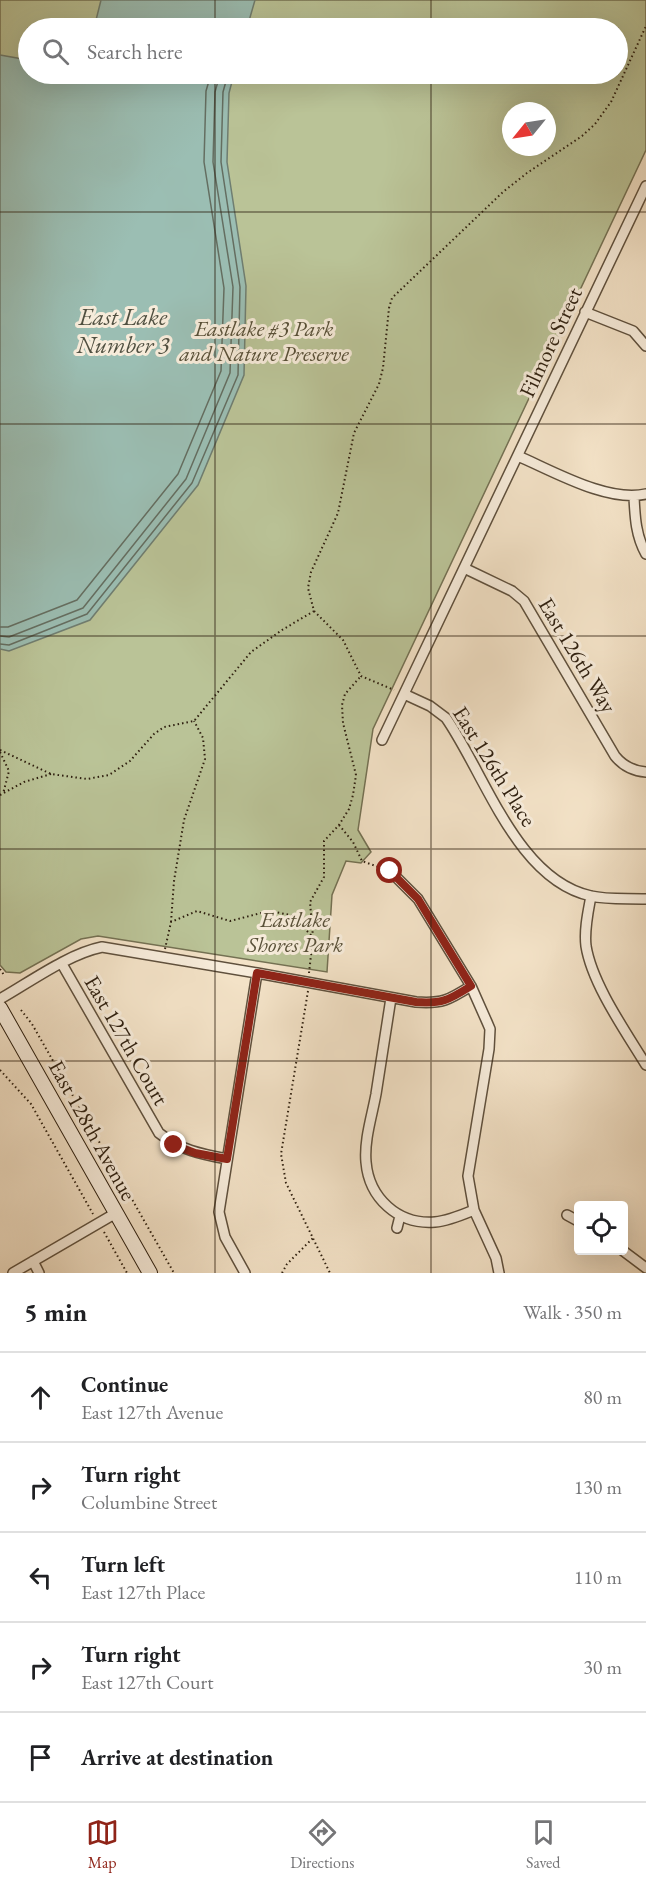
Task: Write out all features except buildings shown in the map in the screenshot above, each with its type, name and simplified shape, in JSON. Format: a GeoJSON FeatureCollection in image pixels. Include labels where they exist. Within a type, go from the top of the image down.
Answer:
{"type":"FeatureCollection","features":[{"type":"Feature","properties":{"kind":"main road","name":"East 128th Avenue"},"geometry":{"type":"LineString","coordinates":[[0,1008],[150,1273]]}},
{"type":"Feature","properties":{"kind":"street","name":"Filmore Street"},"geometry":{"type":"LineString","coordinates":[[464,568],[585,312],[644,197],[646,186]]}},
{"type":"Feature","properties":{"kind":"street"},"geometry":{"type":"LineString","coordinates":[[585,312],[633,331],[646,346]]}},
{"type":"Feature","properties":{"kind":"street"},"geometry":{"type":"LineString","coordinates":[[518,456],[595,490],[634,497],[646,494]]}},
{"type":"Feature","properties":{"kind":"street"},"geometry":{"type":"LineString","coordinates":[[634,497],[636,528],[646,554]]}},
{"type":"Feature","properties":{"kind":"street"},"geometry":{"type":"LineString","coordinates":[[382,740],[464,568]]}},
{"type":"Feature","properties":{"kind":"street","name":"East 126th Way"},"geometry":{"type":"LineString","coordinates":[[464,568],[512,591],[524,601],[615,756],[627,767],[646,772]]}},
{"type":"Feature","properties":{"kind":"street","name":"East 126th Place"},"geometry":{"type":"LineString","coordinates":[[404,694],[430,705],[446,718],[534,863],[562,885],[591,896],[646,899]]}},
{"type":"Feature","properties":{"kind":"street"},"geometry":{"type":"LineString","coordinates":[[390,871],[418,899],[471,986],[488,1022],[490,1038],[470,1157],[469,1186],[474,1210],[496,1258],[499,1273]]}},
{"type":"Feature","properties":{"kind":"street"},"geometry":{"type":"LineString","coordinates":[[591,896],[586,939],[590,963],[597,981],[646,1065]]}},
{"type":"Feature","properties":{"kind":"street"},"geometry":{"type":"LineString","coordinates":[[0,999],[62,964],[102,947],[435,1004],[471,986]]}},
{"type":"Feature","properties":{"kind":"street","name":"East 127th Court"},"geometry":{"type":"LineString","coordinates":[[62,964],[159,1133],[182,1149],[227,1159]]}},
{"type":"Feature","properties":{"kind":"street"},"geometry":{"type":"LineString","coordinates":[[246,1273],[225,1237],[220,1221],[220,1197],[257,973]]}},
{"type":"Feature","properties":{"kind":"street"},"geometry":{"type":"LineString","coordinates":[[392,998],[366,1161],[368,1176],[383,1203],[400,1216],[437,1222],[474,1210]]}},
{"type":"Feature","properties":{"kind":"street"},"geometry":{"type":"LineString","coordinates":[[13,1273],[116,1213]]}},
{"type":"Feature","properties":{"kind":"street"},"geometry":{"type":"LineString","coordinates":[[567,1215],[574,1218]]}},
{"type":"Feature","properties":{"kind":"street"},"geometry":{"type":"LineString","coordinates":[[397,1228],[400,1216]]}},
{"type":"Feature","properties":{"kind":"street"},"geometry":{"type":"LineString","coordinates":[[628,1255],[646,1268]]}},
{"type":"Feature","properties":{"kind":"street"},"geometry":{"type":"LineString","coordinates":[[33,1261],[39,1273]]}},
{"type":"Feature","properties":{"kind":"path"},"geometry":{"type":"LineString","coordinates":[[628,65],[646,26]]}},
{"type":"Feature","properties":{"kind":"path"},"geometry":{"type":"LineString","coordinates":[[404,694],[361,676],[343,640],[314,611],[308,588],[311,572],[339,513],[354,433],[379,384],[392,298],[503,192],[582,136],[595,124],[611,102],[619,84]]}},
{"type":"Feature","properties":{"kind":"path"},"geometry":{"type":"LineString","coordinates":[[0,751],[51,774],[87,779],[109,774],[130,761],[154,734],[164,727],[194,721],[251,652],[314,611]]}},
{"type":"Feature","properties":{"kind":"path"},"geometry":{"type":"LineString","coordinates":[[163,958],[171,922],[174,881],[184,820],[205,759],[203,738],[194,721]]}},
{"type":"Feature","properties":{"kind":"path"},"geometry":{"type":"LineString","coordinates":[[0,751],[9,771],[1,794]]}},
{"type":"Feature","properties":{"kind":"path"},"geometry":{"type":"LineString","coordinates":[[1,794],[24,782],[51,774]]}},
{"type":"Feature","properties":{"kind":"path"},"geometry":{"type":"LineString","coordinates":[[339,825],[353,842],[363,861],[390,871]]}},
{"type":"Feature","properties":{"kind":"path"},"geometry":{"type":"LineString","coordinates":[[171,922],[197,911],[230,921],[269,911],[291,915],[313,937]]}},
{"type":"Feature","properties":{"kind":"path"},"geometry":{"type":"LineString","coordinates":[[0,969],[4,975]]}},
{"type":"Feature","properties":{"kind":"path"},"geometry":{"type":"LineString","coordinates":[[21,1010],[32,1024],[174,1273]]}},
{"type":"Feature","properties":{"kind":"path"},"geometry":{"type":"LineString","coordinates":[[0,1070],[31,1104],[93,1214]]}},
{"type":"Feature","properties":{"kind":"path"},"geometry":{"type":"LineString","coordinates":[[104,1232],[127,1273]]}},
{"type":"Feature","properties":{"kind":"path"},"geometry":{"type":"LineString","coordinates":[[282,1273],[287,1264],[314,1238]]}},
{"type":"Feature","properties":{"kind":"green space","name":"Eastlake #3 Park and Nature Preserve"},"geometry":{"type":"Polygon","coordinates":[[[0,0],[646,0],[646,150],[373,729],[358,830],[371,852],[361,863],[346,861],[332,895],[327,972],[98,936],[81,939],[20,973],[6,972],[0,965],[0,0]]]}},
{"type":"Feature","properties":{"kind":"water"},"geometry":{"type":"Polygon","coordinates":[[[101,0],[255,0],[250,18],[96,18],[101,0]]]}},
{"type":"Feature","properties":{"kind":"water","name":"East Lake Number 3"},"geometry":{"type":"Polygon","coordinates":[[[0,55],[18,58],[18,84],[231,84],[229,93],[227,162],[246,286],[244,375],[198,485],[90,620],[9,651],[0,649],[0,55]]]}},
{"type":"Feature","properties":{"kind":"route"},"geometry":{"type":"LineString","coordinates":[[174,1145],[195,1153],[227,1159],[257,973],[435,1004],[471,986],[418,899],[390,871]]}},
{"type":"Feature","properties":{"kind":"park label","name":"Eastlake Shores Park"},"geometry":{"type":"Point","coordinates":[295,932]}}]}
